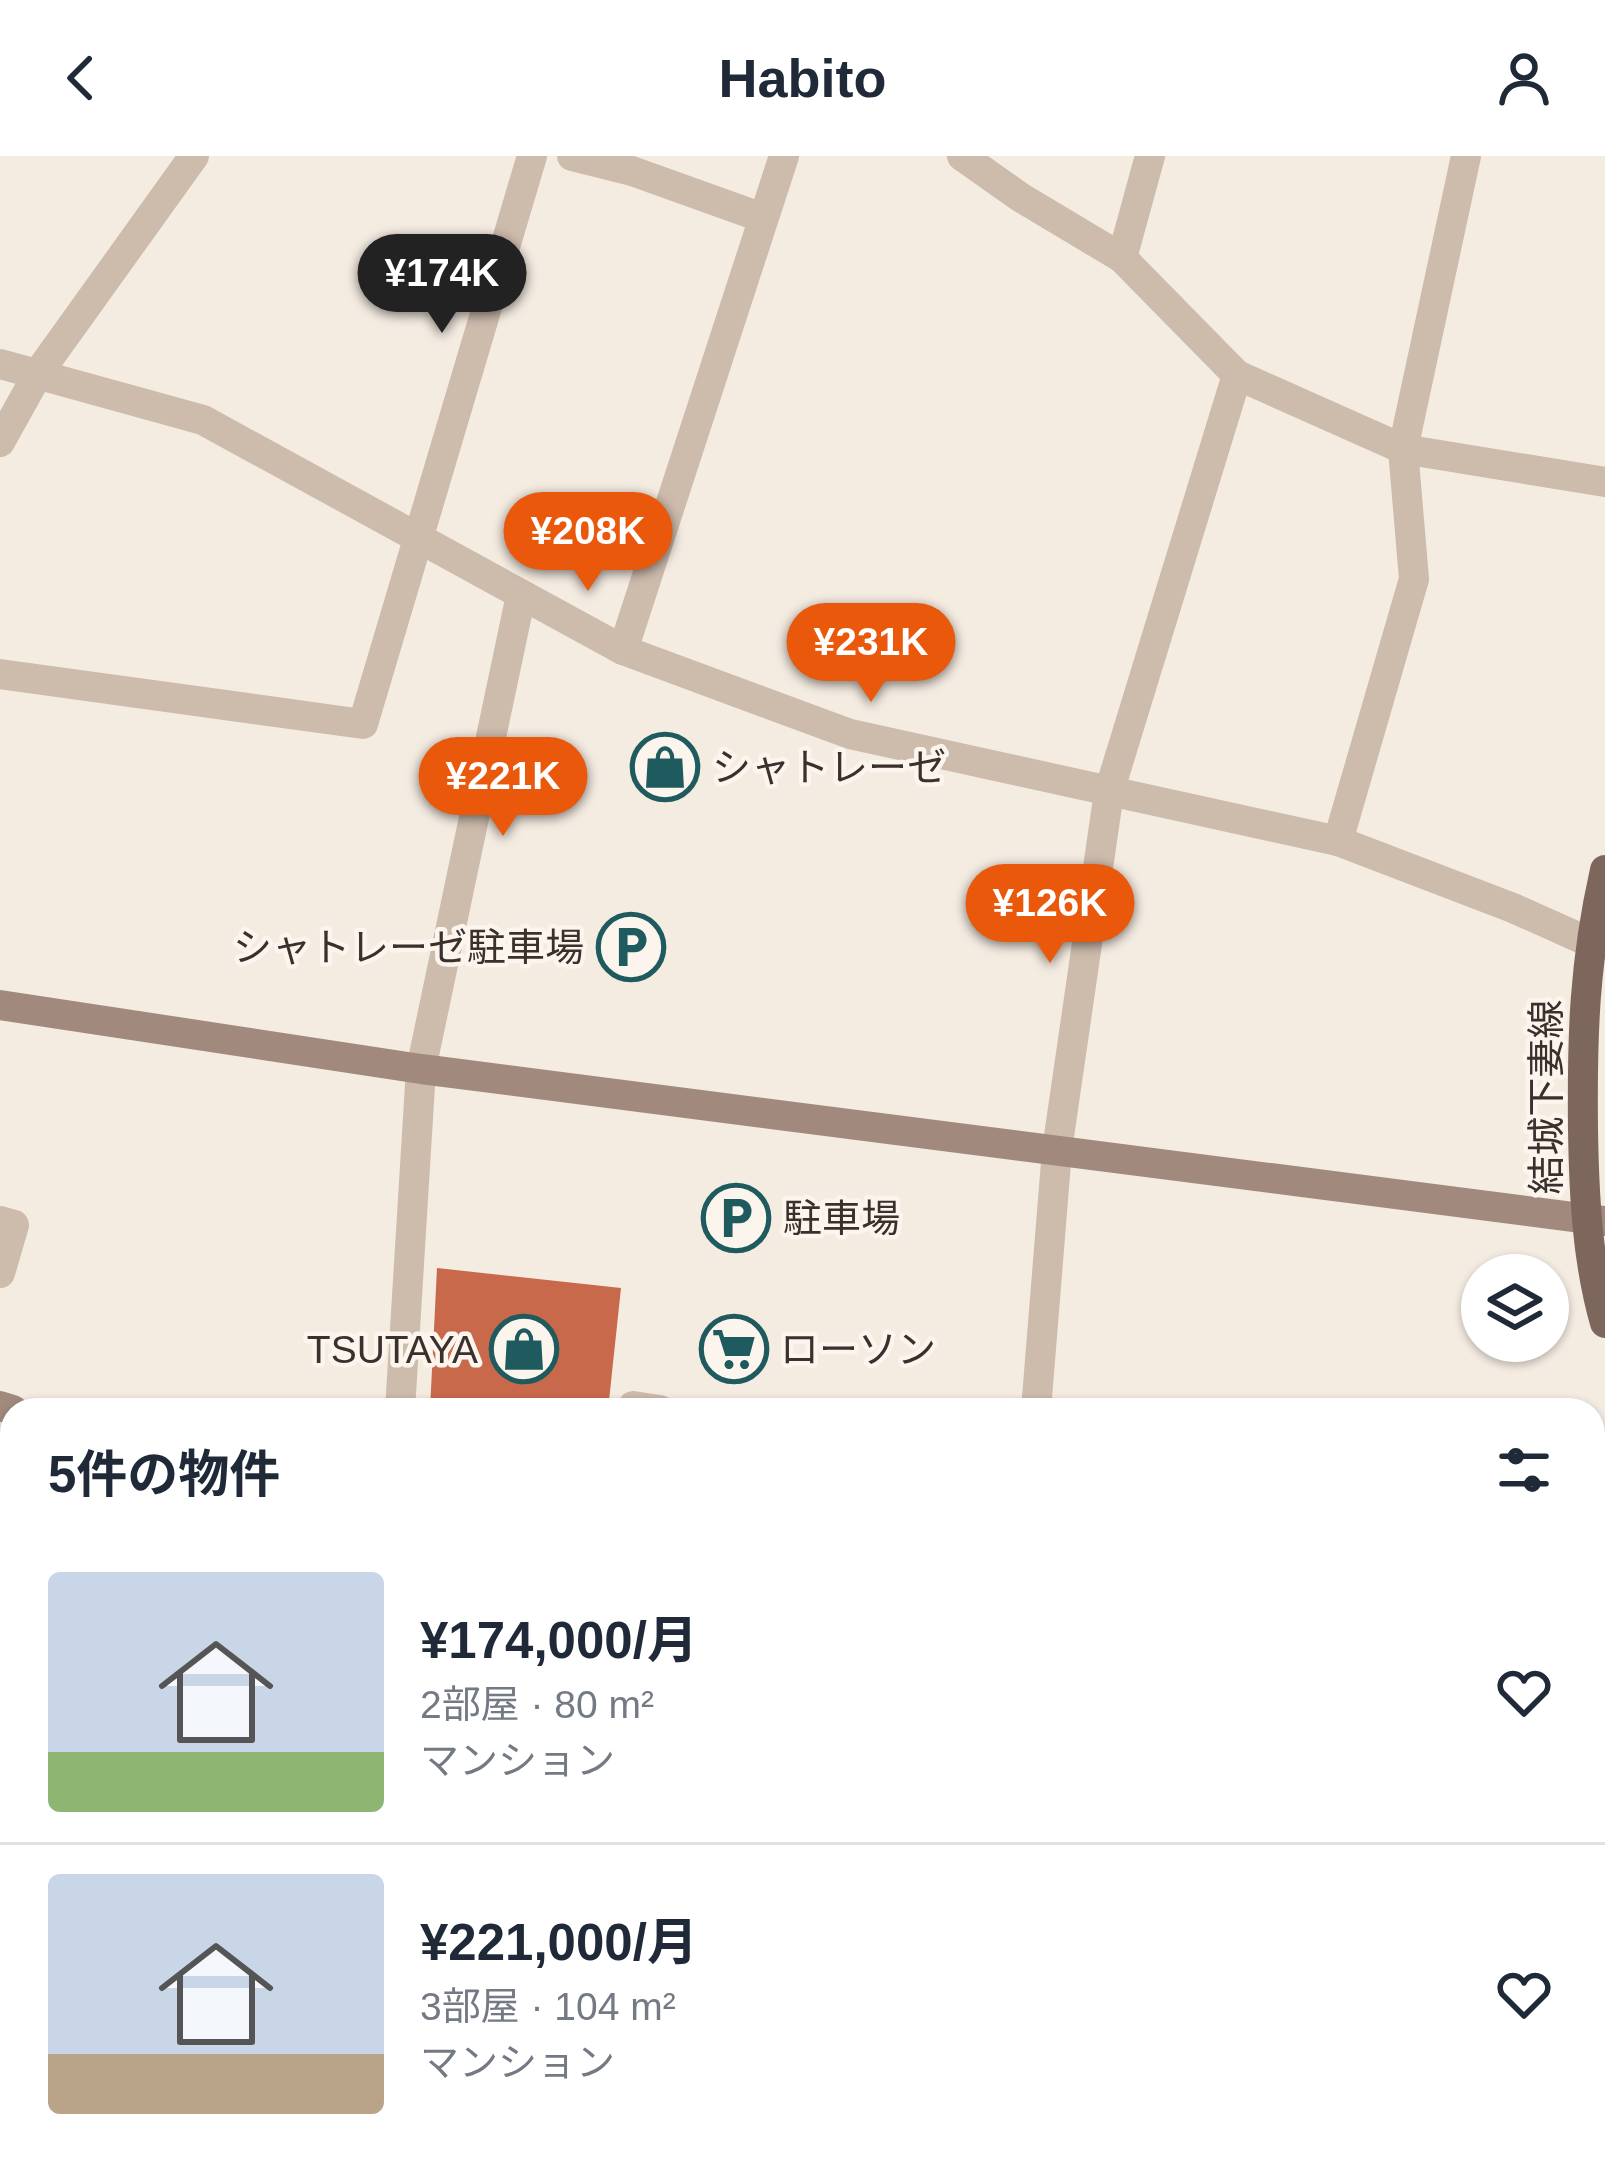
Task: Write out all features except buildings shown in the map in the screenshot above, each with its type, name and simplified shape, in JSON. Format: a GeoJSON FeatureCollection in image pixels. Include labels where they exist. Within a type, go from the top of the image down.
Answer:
{"type":"FeatureCollection","features":[{"type":"Feature","properties":{"kind":"main road","name":"結城下妻線"},"geometry":{"type":"LineString","coordinates":[[1605,870],[1582,1067],[1605,1323]]}},
{"type":"Feature","properties":{"kind":"street"},"geometry":{"type":"LineString","coordinates":[[0,442],[39,372],[194,156]]}},
{"type":"Feature","properties":{"kind":"street"},"geometry":{"type":"LineString","coordinates":[[0,674],[363,724],[532,156]]}},
{"type":"Feature","properties":{"kind":"street"},"geometry":{"type":"LineString","coordinates":[[572,156],[634,163],[763,218]]}},
{"type":"Feature","properties":{"kind":"street"},"geometry":{"type":"LineString","coordinates":[[623,650],[784,156]]}},
{"type":"Feature","properties":{"kind":"street"},"geometry":{"type":"LineString","coordinates":[[962,156],[1122,258],[1238,375],[1403,449],[1605,482]]}},
{"type":"Feature","properties":{"kind":"street"},"geometry":{"type":"LineString","coordinates":[[1122,258],[1150,156]]}},
{"type":"Feature","properties":{"kind":"street"},"geometry":{"type":"LineString","coordinates":[[1338,842],[1414,579],[1403,449],[1466,156]]}},
{"type":"Feature","properties":{"kind":"street"},"geometry":{"type":"LineString","coordinates":[[0,364],[203,420],[623,650],[850,734],[1338,842],[1597,944]]}},
{"type":"Feature","properties":{"kind":"street"},"geometry":{"type":"LineString","coordinates":[[1037,1398],[1057,1150],[1109,792],[1238,375]]}},
{"type":"Feature","properties":{"kind":"street"},"geometry":{"type":"LineString","coordinates":[[401,1398],[422,1069],[521,595]]}},
{"type":"Feature","properties":{"kind":"street"},"geometry":{"type":"LineString","coordinates":[[0,1005],[422,1069],[1596,1219]]}},
{"type":"Feature","properties":{"kind":"street"},"geometry":{"type":"LineString","coordinates":[[0,1221],[14,1225],[0,1273]]}},
{"type":"Feature","properties":{"kind":"place","name":"シャトレーゼ"},"geometry":{"type":"Point","coordinates":[665,767]}},
{"type":"Feature","properties":{"kind":"place","name":"シャトレーゼ駐車場"},"geometry":{"type":"Point","coordinates":[631,947]}},
{"type":"Feature","properties":{"kind":"place","name":"駐車場"},"geometry":{"type":"Point","coordinates":[736,1218]}},
{"type":"Feature","properties":{"kind":"place","name":"TSUTAYA"},"geometry":{"type":"Point","coordinates":[524,1349]}},
{"type":"Feature","properties":{"kind":"place","name":"ローソン"},"geometry":{"type":"Point","coordinates":[734,1349]}}]}
